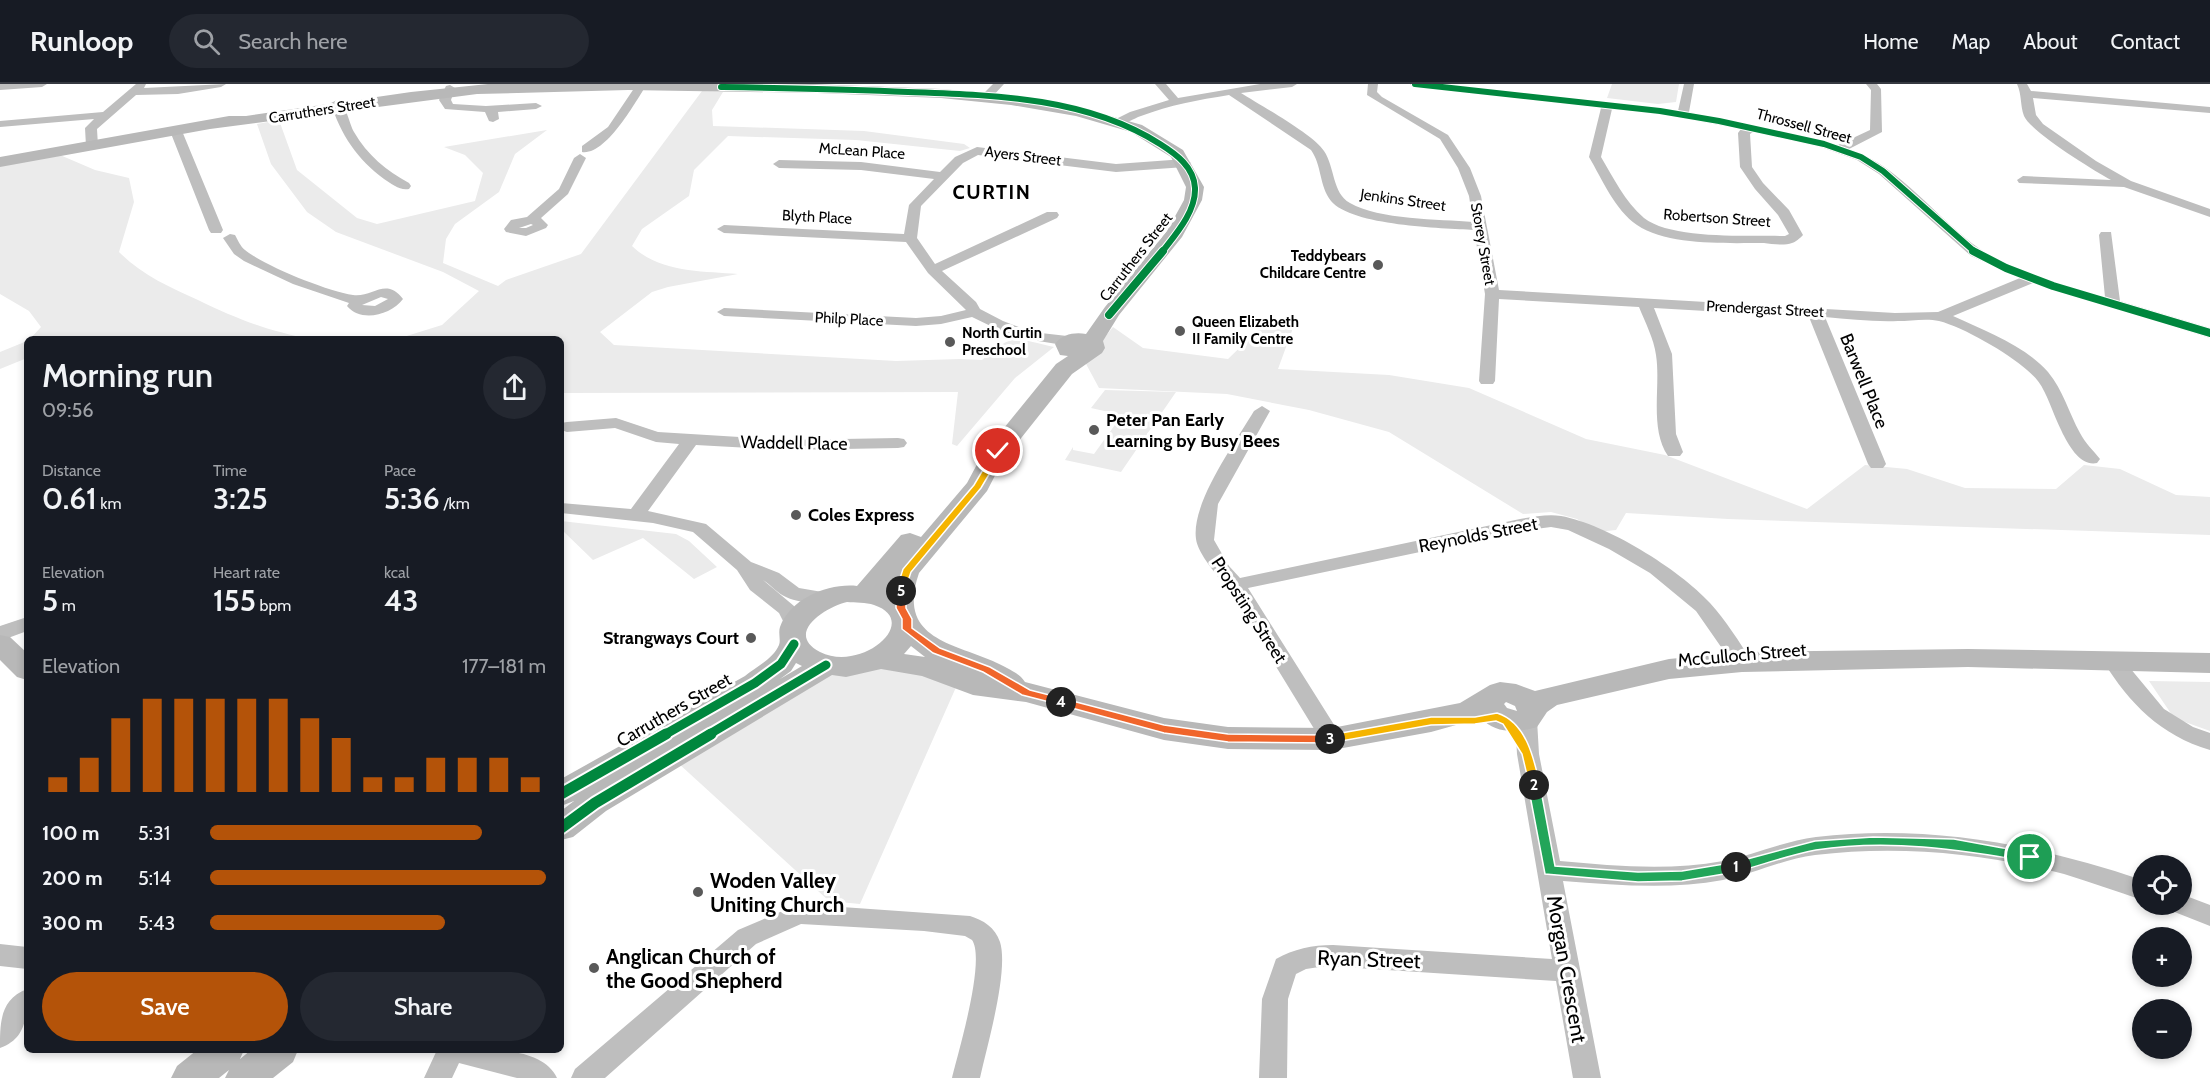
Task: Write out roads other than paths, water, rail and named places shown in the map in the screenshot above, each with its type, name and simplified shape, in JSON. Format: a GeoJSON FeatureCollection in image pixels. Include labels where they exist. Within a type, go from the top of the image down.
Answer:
{"type":"FeatureCollection","features":[{"type":"Feature","properties":{"kind":"main road","name":"Carruthers Street"},"geometry":{"type":"LineString","coordinates":[[0,162],[338,105],[494,84]]}},
{"type":"Feature","properties":{"kind":"main road","name":"Carruthers Street"},"geometry":{"type":"LineString","coordinates":[[449,90],[523,85],[641,84],[935,92]]}},
{"type":"Feature","properties":{"kind":"main road","name":"Carruthers Street"},"geometry":{"type":"LineString","coordinates":[[736,84],[894,88],[987,96],[1111,120],[1152,137],[1185,163],[1195,185],[1190,210],[1178,230],[1109,315],[1072,347],[991,460],[978,486],[906,571],[901,585],[904,619]]}},
{"type":"Feature","properties":{"kind":"main road","name":"Carruthers Street"},"geometry":{"type":"LineString","coordinates":[[866,593],[961,482],[991,460]]}},
{"type":"Feature","properties":{"kind":"main road"},"geometry":{"type":"LineString","coordinates":[[846,593],[866,593],[884,597],[904,619],[902,642],[878,659],[858,665],[826,665],[808,659],[794,634],[803,612],[827,598],[846,593]]}},
{"type":"Feature","properties":{"kind":"main road","name":"McCulloch Street"},"geometry":{"type":"LineString","coordinates":[[904,619],[936,651],[987,669],[1026,692]]}},
{"type":"Feature","properties":{"kind":"main road","name":"Carruthers Street"},"geometry":{"type":"LineString","coordinates":[[564,792],[755,683],[781,664],[794,634]]}},
{"type":"Feature","properties":{"kind":"main road"},"geometry":{"type":"LineString","coordinates":[[0,644],[24,667]]}},
{"type":"Feature","properties":{"kind":"main road","name":"McCulloch Street"},"geometry":{"type":"LineString","coordinates":[[878,659],[928,667],[973,685],[1026,692],[1181,732],[1228,738],[1332,739],[1431,721],[1475,720],[1548,697],[1669,669],[1739,657],[1968,658],[2210,663]]}},
{"type":"Feature","properties":{"kind":"main road"},"geometry":{"type":"LineString","coordinates":[[564,817],[595,802],[826,665]]}},
{"type":"Feature","properties":{"kind":"main road"},"geometry":{"type":"LineString","coordinates":[[564,826],[595,802]]}},
{"type":"Feature","properties":{"kind":"main road"},"geometry":{"type":"LineString","coordinates":[[191,1078],[221,1053]]}},
{"type":"Feature","properties":{"kind":"main road"},"geometry":{"type":"LineString","coordinates":[[245,1078],[275,1053]]}},
{"type":"Feature","properties":{"kind":"street"},"geometry":{"type":"LineString","coordinates":[[0,87],[42,84]]}},
{"type":"Feature","properties":{"kind":"street"},"geometry":{"type":"LineString","coordinates":[[92,146],[91,128],[103,115],[142,84]]}},
{"type":"Feature","properties":{"kind":"street"},"geometry":{"type":"LineString","coordinates":[[131,93],[221,84]]}},
{"type":"Feature","properties":{"kind":"street"},"geometry":{"type":"LineString","coordinates":[[531,220],[564,191],[583,154],[612,129],[641,84]]}},
{"type":"Feature","properties":{"kind":"street"},"geometry":{"type":"LineString","coordinates":[[987,96],[999,84]]}},
{"type":"Feature","properties":{"kind":"street"},"geometry":{"type":"LineString","coordinates":[[1160,84],[1177,103]]}},
{"type":"Feature","properties":{"kind":"street"},"geometry":{"type":"LineString","coordinates":[[1111,120],[1232,92],[1292,84]]}},
{"type":"Feature","properties":{"kind":"street","name":"Storey Street"},"geometry":{"type":"LineString","coordinates":[[1373,84],[1371,93],[1378,99],[1444,137],[1464,168],[1475,196],[1492,294],[1487,381]]}},
{"type":"Feature","properties":{"kind":"street","name":"Throssell Street"},"geometry":{"type":"LineString","coordinates":[[1415,84],[1460,86],[1683,114],[1839,149],[1861,157],[1883,171],[1976,253],[2031,279],[2210,333]]}},
{"type":"Feature","properties":{"kind":"street"},"geometry":{"type":"LineString","coordinates":[[1683,114],[1689,84]]}},
{"type":"Feature","properties":{"kind":"street"},"geometry":{"type":"LineString","coordinates":[[1839,149],[1876,132],[1878,123],[1875,89],[1871,84]]}},
{"type":"Feature","properties":{"kind":"street"},"geometry":{"type":"LineString","coordinates":[[2210,110],[2024,89],[2030,116],[2039,126],[2092,164],[2127,184],[2210,213]]}},
{"type":"Feature","properties":{"kind":"street"},"geometry":{"type":"LineString","coordinates":[[449,90],[445,100],[449,106],[489,114],[536,106]]}},
{"type":"Feature","properties":{"kind":"street","name":"Jenkins Street"},"geometry":{"type":"LineString","coordinates":[[1232,92],[1315,147],[1323,155],[1336,198],[1348,209],[1402,220],[1480,226]]}},
{"type":"Feature","properties":{"kind":"street"},"geometry":{"type":"LineString","coordinates":[[338,105],[355,141],[373,165],[388,177],[405,186]]}},
{"type":"Feature","properties":{"kind":"street","name":"Robertson Street"},"geometry":{"type":"LineString","coordinates":[[1607,105],[1595,157],[1630,210],[1641,222],[1651,229],[1673,234],[1788,240],[1794,238],[1796,235],[1784,213],[1759,186],[1746,167],[1744,133],[1752,128]]}},
{"type":"Feature","properties":{"kind":"street"},"geometry":{"type":"LineString","coordinates":[[0,124],[103,115]]}},
{"type":"Feature","properties":{"kind":"street"},"geometry":{"type":"LineString","coordinates":[[176,131],[216,230],[227,228],[238,230],[237,234],[230,238],[241,253],[309,287],[358,300]]}},
{"type":"Feature","properties":{"kind":"street","name":"Ayers Street"},"geometry":{"type":"LineString","coordinates":[[910,238],[915,205],[942,176],[968,154],[984,150],[1116,168],[1185,163]]}},
{"type":"Feature","properties":{"kind":"street","name":"McLean Place"},"geometry":{"type":"LineString","coordinates":[[779,164],[861,166],[942,176]]}},
{"type":"Feature","properties":{"kind":"street"},"geometry":{"type":"LineString","coordinates":[[2023,180],[2127,184]]}},
{"type":"Feature","properties":{"kind":"street"},"geometry":{"type":"LineString","coordinates":[[933,270],[1052,215]]}},
{"type":"Feature","properties":{"kind":"street","name":"Blyth Place"},"geometry":{"type":"LineString","coordinates":[[724,229],[910,238]]}},
{"type":"Feature","properties":{"kind":"street"},"geometry":{"type":"LineString","coordinates":[[2106,236],[2113,304]]}},
{"type":"Feature","properties":{"kind":"street"},"geometry":{"type":"LineString","coordinates":[[910,238],[933,270],[971,305],[974,312],[1013,332],[1072,347]]}},
{"type":"Feature","properties":{"kind":"street","name":"Prendergast Street"},"geometry":{"type":"LineString","coordinates":[[1492,294],[1895,317],[1940,316],[2031,279]]}},
{"type":"Feature","properties":{"kind":"street"},"geometry":{"type":"LineString","coordinates":[[1645,303],[1664,354],[1668,434],[1674,452]]}},
{"type":"Feature","properties":{"kind":"street","name":"Philp Place"},"geometry":{"type":"LineString","coordinates":[[724,312],[927,322],[974,312]]}},
{"type":"Feature","properties":{"kind":"street","name":"Barwell Place"},"geometry":{"type":"LineString","coordinates":[[1815,312],[1877,464]]}},
{"type":"Feature","properties":{"kind":"street"},"geometry":{"type":"LineString","coordinates":[[1940,316],[2023,359],[2039,372],[2051,388],[2069,432],[2079,448],[2091,459]]}},
{"type":"Feature","properties":{"kind":"street","name":"Propsting Street"},"geometry":{"type":"LineString","coordinates":[[1263,411],[1209,504],[1205,540],[1221,569],[1236,585],[1332,739]]}},
{"type":"Feature","properties":{"kind":"street","name":"Waddell Place"},"geometry":{"type":"LineString","coordinates":[[567,427],[616,423],[656,437],[787,446],[898,443]]}},
{"type":"Feature","properties":{"kind":"street"},"geometry":{"type":"LineString","coordinates":[[636,515],[690,441]]}},
{"type":"Feature","properties":{"kind":"street"},"geometry":{"type":"LineString","coordinates":[[564,508],[672,520],[699,528],[744,566],[757,586],[787,610],[794,634]]}},
{"type":"Feature","properties":{"kind":"street","name":"Reynolds Street"},"geometry":{"type":"LineString","coordinates":[[1236,585],[1520,525],[1561,522],[1607,540],[1646,561],[1681,584],[1707,610],[1739,657]]}},
{"type":"Feature","properties":{"kind":"street"},"geometry":{"type":"LineString","coordinates":[[744,566],[772,577],[793,592],[827,598]]}},
{"type":"Feature","properties":{"kind":"street"},"geometry":{"type":"LineString","coordinates":[[0,634],[24,624]]}},
{"type":"Feature","properties":{"kind":"street"},"geometry":{"type":"LineString","coordinates":[[0,644],[24,634]]}},
{"type":"Feature","properties":{"kind":"street"},"geometry":{"type":"LineString","coordinates":[[2113,660],[2156,714],[2185,732],[2210,742]]}},
{"type":"Feature","properties":{"kind":"street","name":"Morgan Crescent"},"geometry":{"type":"LineString","coordinates":[[1511,710],[1528,754],[1587,1078]]}},
{"type":"Feature","properties":{"kind":"street"},"geometry":{"type":"LineString","coordinates":[[1549,870],[1638,877],[1682,876],[1726,870],[1815,846],[1873,841],[1924,842],[1954,844],[2041,860],[2132,887]]}},
{"type":"Feature","properties":{"kind":"street"},"geometry":{"type":"LineString","coordinates":[[2192,909],[2210,916]]}},
{"type":"Feature","properties":{"kind":"street"},"geometry":{"type":"LineString","coordinates":[[585,1078],[747,937],[799,914],[924,921],[970,926],[981,933],[987,941],[990,957],[982,1012],[966,1078]]}},
{"type":"Feature","properties":{"kind":"street"},"geometry":{"type":"LineString","coordinates":[[0,955],[24,958]]}},
{"type":"Feature","properties":{"kind":"street","name":"Ryan Street"},"geometry":{"type":"LineString","coordinates":[[1273,1078],[1275,999],[1285,967],[1298,959],[1313,955],[1332,955],[1568,970]]}},
{"type":"Feature","properties":{"kind":"street"},"geometry":{"type":"LineString","coordinates":[[0,1036],[24,1003]]}},
{"type":"Feature","properties":{"kind":"street"},"geometry":{"type":"LineString","coordinates":[[438,1078],[450,1053]]}},
{"type":"Feature","properties":{"kind":"street"},"geometry":{"type":"LineString","coordinates":[[465,1053],[521,1066],[543,1078]]}},
{"type":"Feature","properties":{"kind":"place","name":"Teddybears Childcare Centre"},"geometry":{"type":"Point","coordinates":[1378,265]}},
{"type":"Feature","properties":{"kind":"place","name":"Queen Elizabeth II Family Centre"},"geometry":{"type":"Point","coordinates":[1180,331]}},
{"type":"Feature","properties":{"kind":"place","name":"North Curtin Preschool"},"geometry":{"type":"Point","coordinates":[950,342]}},
{"type":"Feature","properties":{"kind":"place","name":"Peter Pan Early Learning by Busy Bees"},"geometry":{"type":"Point","coordinates":[1094,430]}},
{"type":"Feature","properties":{"kind":"place","name":"Coles Express"},"geometry":{"type":"Point","coordinates":[796,515]}},
{"type":"Feature","properties":{"kind":"place","name":"Strangways Court"},"geometry":{"type":"Point","coordinates":[751,638]}},
{"type":"Feature","properties":{"kind":"place","name":"Woden Valley Uniting Church"},"geometry":{"type":"Point","coordinates":[698,892]}},
{"type":"Feature","properties":{"kind":"place","name":"Anglican Church of the Good Shepherd"},"geometry":{"type":"Point","coordinates":[594,968]}},
{"type":"Feature","properties":{"kind":"district","name":"CURTIN"},"geometry":{"type":"Point","coordinates":[992,192]}}]}
